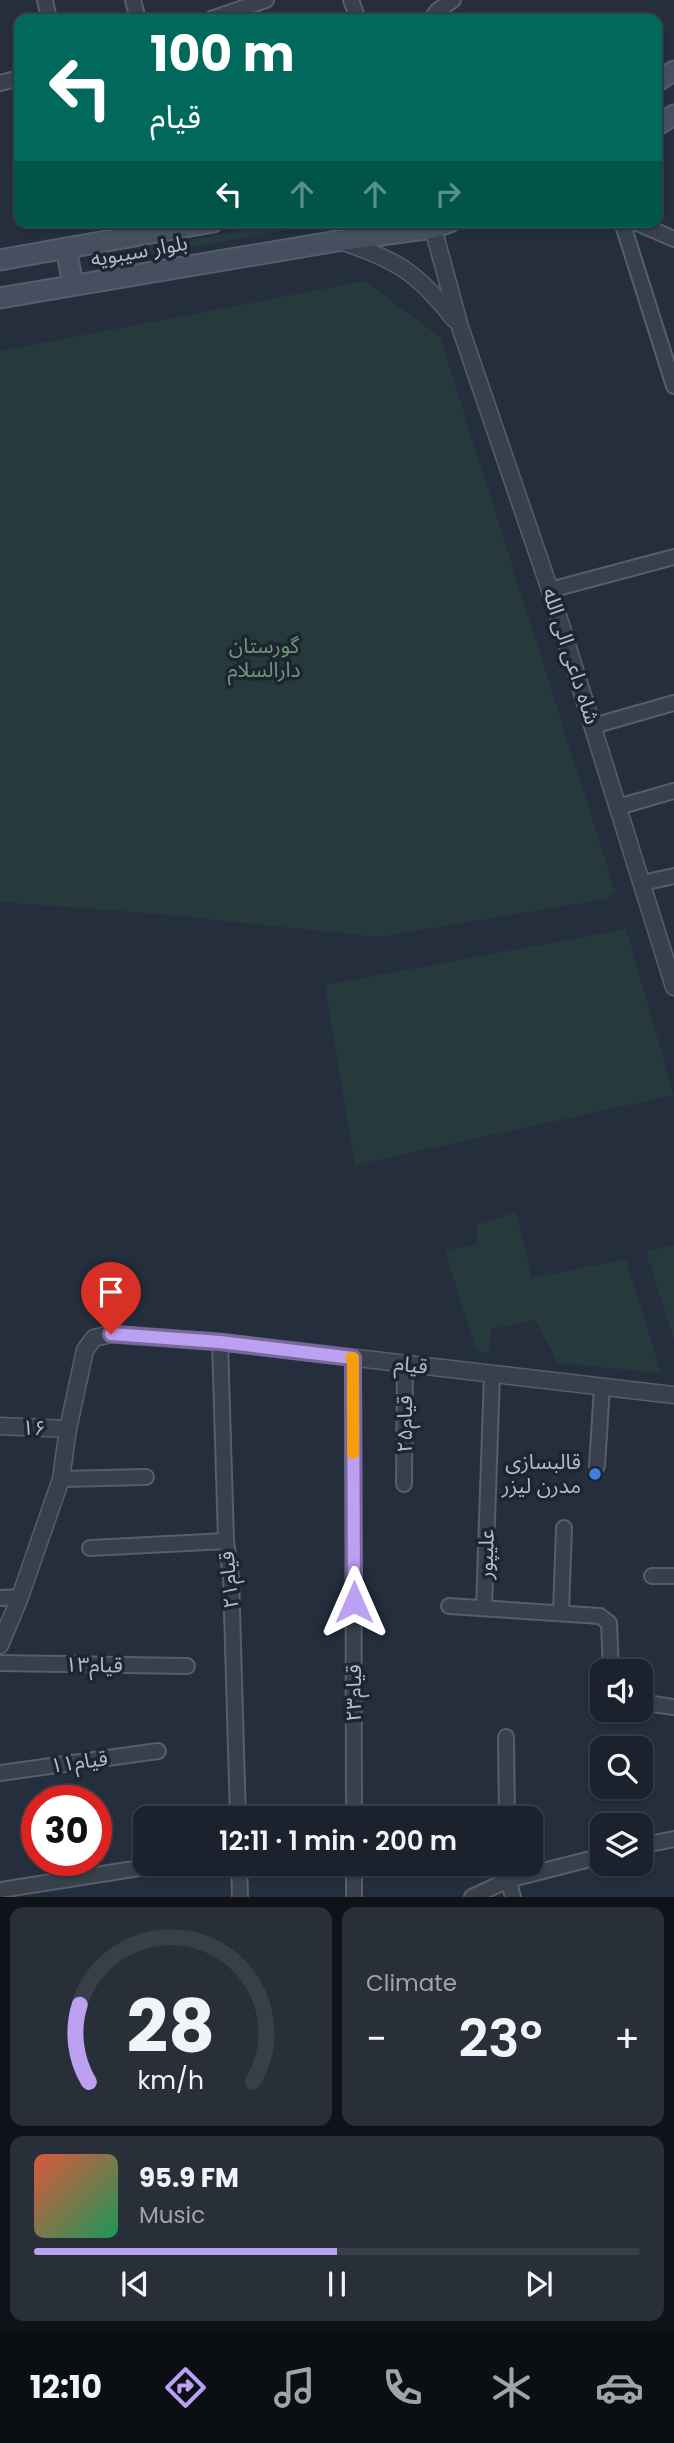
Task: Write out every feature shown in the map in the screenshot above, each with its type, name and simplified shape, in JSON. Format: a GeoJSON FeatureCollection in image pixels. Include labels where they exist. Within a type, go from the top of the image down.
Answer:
{"type":"FeatureCollection","features":[{"type":"Feature","properties":{"kind":"main road","name":"بلوار سیبویه"},"geometry":{"type":"LineString","coordinates":[[0,260],[179,228]]}},
{"type":"Feature","properties":{"kind":"main road","name":"بلوار سیبویه"},"geometry":{"type":"LineString","coordinates":[[0,298],[420,228]]}},
{"type":"Feature","properties":{"kind":"main road"},"geometry":{"type":"LineString","coordinates":[[66,248],[73,285]]}},
{"type":"Feature","properties":{"kind":"street"},"geometry":{"type":"LineString","coordinates":[[219,11],[266,0]]}},
{"type":"Feature","properties":{"kind":"street"},"geometry":{"type":"LineString","coordinates":[[435,14],[453,0]]}},
{"type":"Feature","properties":{"kind":"street"},"geometry":{"type":"LineString","coordinates":[[442,228],[460,327]]}},
{"type":"Feature","properties":{"kind":"street"},"geometry":{"type":"LineString","coordinates":[[624,228],[674,386]]}},
{"type":"Feature","properties":{"kind":"street"},"geometry":{"type":"LineString","coordinates":[[649,228],[674,239]]}},
{"type":"Feature","properties":{"kind":"street"},"geometry":{"type":"LineString","coordinates":[[337,240],[379,253],[404,269],[436,295],[460,327]]}},
{"type":"Feature","properties":{"kind":"street","name":"شاه داعی الی الله"},"geometry":{"type":"LineString","coordinates":[[460,327],[550,590],[674,987]]}},
{"type":"Feature","properties":{"kind":"street"},"geometry":{"type":"LineString","coordinates":[[550,590],[674,557]]}},
{"type":"Feature","properties":{"kind":"street"},"geometry":{"type":"LineString","coordinates":[[593,726],[674,703]]}},
{"type":"Feature","properties":{"kind":"street"},"geometry":{"type":"LineString","coordinates":[[618,807],[674,791]]}},
{"type":"Feature","properties":{"kind":"street"},"geometry":{"type":"LineString","coordinates":[[642,883],[674,876]]}},
{"type":"Feature","properties":{"kind":"street","name":"قیام"},"geometry":{"type":"LineString","coordinates":[[0,1645],[20,1597],[61,1479],[68,1429],[85,1350],[94,1338],[111,1334],[220,1342],[674,1395]]}},
{"type":"Feature","properties":{"kind":"street","name":"قیام۲۱"},"geometry":{"type":"LineString","coordinates":[[220,1342],[238,1806]]}},
{"type":"Feature","properties":{"kind":"street","name":"قیام۲۳"},"geometry":{"type":"LineString","coordinates":[[353,1358],[354,1806]]}},
{"type":"Feature","properties":{"kind":"street","name":"قیام۲۵"},"geometry":{"type":"LineString","coordinates":[[404,1484],[405,1364]]}},
{"type":"Feature","properties":{"kind":"street","name":"علیپور"},"geometry":{"type":"LineString","coordinates":[[484,1608],[492,1374]]}},
{"type":"Feature","properties":{"kind":"street"},"geometry":{"type":"LineString","coordinates":[[597,1466],[602,1387]]}},
{"type":"Feature","properties":{"kind":"street","name":"۱۶"},"geometry":{"type":"LineString","coordinates":[[0,1426],[68,1429]]}},
{"type":"Feature","properties":{"kind":"street"},"geometry":{"type":"LineString","coordinates":[[61,1479],[146,1477]]}},
{"type":"Feature","properties":{"kind":"street"},"geometry":{"type":"LineString","coordinates":[[561,1612],[564,1528]]}},
{"type":"Feature","properties":{"kind":"street"},"geometry":{"type":"LineString","coordinates":[[90,1548],[226,1541]]}},
{"type":"Feature","properties":{"kind":"street"},"geometry":{"type":"LineString","coordinates":[[652,1576],[674,1576]]}},
{"type":"Feature","properties":{"kind":"street"},"geometry":{"type":"LineString","coordinates":[[0,1598],[20,1597]]}},
{"type":"Feature","properties":{"kind":"street"},"geometry":{"type":"LineString","coordinates":[[449,1606],[600,1616],[609,1623],[610,1659]]}},
{"type":"Feature","properties":{"kind":"street","name":"قیام۱۳"},"geometry":{"type":"LineString","coordinates":[[0,1663],[187,1666]]}},
{"type":"Feature","properties":{"kind":"street"},"geometry":{"type":"LineString","coordinates":[[653,1704],[674,1707]]}},
{"type":"Feature","properties":{"kind":"street"},"geometry":{"type":"LineString","coordinates":[[506,1737],[507,1806]]}},
{"type":"Feature","properties":{"kind":"street","name":"قیام۱۱"},"geometry":{"type":"LineString","coordinates":[[0,1773],[158,1751]]}},
{"type":"Feature","properties":{"kind":"street"},"geometry":{"type":"LineString","coordinates":[[653,1843],[674,1839]]}},
{"type":"Feature","properties":{"kind":"street"},"geometry":{"type":"LineString","coordinates":[[472,1897],[508,1880],[590,1859]]}},
{"type":"Feature","properties":{"kind":"street"},"geometry":{"type":"LineString","coordinates":[[0,1890],[133,1869]]}},
{"type":"Feature","properties":{"kind":"street"},"geometry":{"type":"LineString","coordinates":[[239,1876],[240,1897]]}},
{"type":"Feature","properties":{"kind":"street"},"geometry":{"type":"LineString","coordinates":[[354,1876],[354,1897]]}},
{"type":"Feature","properties":{"kind":"street"},"geometry":{"type":"LineString","coordinates":[[508,1876],[513,1897]]}},
{"type":"Feature","properties":{"kind":"green space"},"geometry":{"type":"Polygon","coordinates":[[[253,228],[298,228],[101,264],[100,257],[253,228]]]}},
{"type":"Feature","properties":{"kind":"green space","name":"گورستان دارالسلام"},"geometry":{"type":"Polygon","coordinates":[[[365,281],[440,337],[615,891],[607,899],[378,937],[159,914],[0,902],[0,351],[365,281]]]}},
{"type":"Feature","properties":{"kind":"green space"},"geometry":{"type":"Polygon","coordinates":[[[626,929],[674,1095],[355,1165],[325,985],[626,929]]]}},
{"type":"Feature","properties":{"kind":"green space"},"geometry":{"type":"Polygon","coordinates":[[[516,1212],[532,1278],[626,1259],[661,1373],[558,1363],[535,1320],[491,1329],[490,1353],[476,1351],[445,1250],[477,1245],[477,1225],[516,1212]]]}},
{"type":"Feature","properties":{"kind":"green space"},"geometry":{"type":"Polygon","coordinates":[[[674,1245],[674,1340],[646,1252],[674,1245]]]}},
{"type":"Feature","properties":{"kind":"slow traffic"},"geometry":{"type":"LineString","coordinates":[[351,1358],[353,1453]]}},
{"type":"Feature","properties":{"kind":"place","name":"قالبسازی مدرن لیزر"},"geometry":{"type":"Point","coordinates":[595,1474]}},
{"type":"Feature","properties":{"kind":"route"},"geometry":{"type":"LineString","coordinates":[[111,1334],[220,1342],[353,1358],[354,1602]]}}]}
